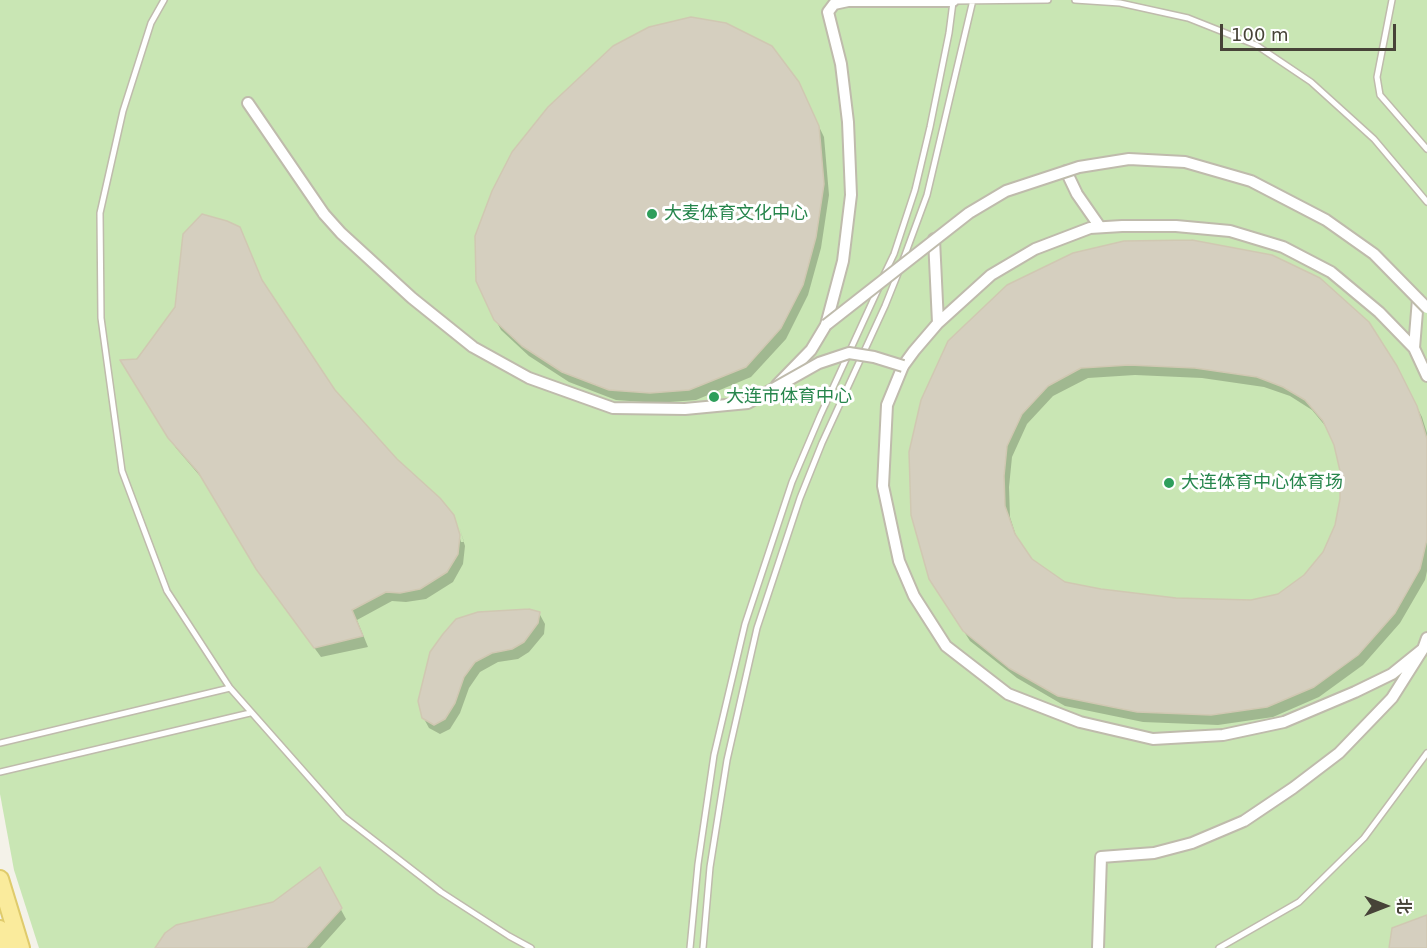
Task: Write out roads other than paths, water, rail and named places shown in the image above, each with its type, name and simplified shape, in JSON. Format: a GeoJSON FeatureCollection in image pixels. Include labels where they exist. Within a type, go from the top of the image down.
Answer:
{"type":"FeatureCollection","features":[{"type":"Feature","properties":{"kind":"main road"},"geometry":{"type":"LineString","coordinates":[[0,879],[21,948]]}},
{"type":"Feature","properties":{"kind":"main road"},"geometry":{"type":"LineString","coordinates":[[0,929],[6,948]]}},
{"type":"Feature","properties":{"kind":"street"},"geometry":{"type":"LineString","coordinates":[[777,385],[811,350],[826,325],[843,261],[851,195],[848,122],[841,64],[828,12],[834,4],[848,1],[953,1]]}},
{"type":"Feature","properties":{"kind":"street"},"geometry":{"type":"LineString","coordinates":[[248,103],[324,214],[340,233],[412,298],[473,346],[529,378],[613,408],[685,409],[748,403],[819,363],[849,353],[874,357],[903,366]]}},
{"type":"Feature","properties":{"kind":"street"},"geometry":{"type":"LineString","coordinates":[[826,325],[934,239],[969,213],[1006,191],[1079,167],[1129,159],[1185,162],[1251,181],[1326,220],[1374,254],[1427,308]]}},
{"type":"Feature","properties":{"kind":"street"},"geometry":{"type":"LineString","coordinates":[[1066,171],[1077,194],[1100,227]]}},
{"type":"Feature","properties":{"kind":"street"},"geometry":{"type":"LineString","coordinates":[[1425,643],[1392,674],[1284,722],[1223,735],[1153,739],[1080,722],[1008,694],[946,646],[914,596],[899,561],[883,486],[887,405],[903,366],[938,323],[991,275],[1035,249],[1090,228],[1176,226],[1230,231],[1283,247],[1331,272],[1379,312],[1414,348],[1427,376]]}},
{"type":"Feature","properties":{"kind":"street"},"geometry":{"type":"LineString","coordinates":[[934,239],[938,323]]}},
{"type":"Feature","properties":{"kind":"street"},"geometry":{"type":"LineString","coordinates":[[1414,348],[1418,298]]}},
{"type":"Feature","properties":{"kind":"street"},"geometry":{"type":"LineString","coordinates":[[1098,948],[1101,857],[1154,853],[1191,843],[1244,821],[1339,753],[1392,698],[1425,643]]}},
{"type":"Feature","properties":{"kind":"lane"},"geometry":{"type":"LineString","coordinates":[[164,0],[151,23],[123,111],[100,213],[101,318],[122,471],[167,591],[230,688],[344,817],[441,892],[531,948]]}},
{"type":"Feature","properties":{"kind":"lane"},"geometry":{"type":"LineString","coordinates":[[690,948],[698,864],[714,754],[745,624],[792,482],[897,243],[915,189],[930,127],[949,33],[953,1],[1048,0]]}},
{"type":"Feature","properties":{"kind":"lane"},"geometry":{"type":"LineString","coordinates":[[1075,0],[1120,3],[1188,18],[1256,45],[1311,82],[1374,139],[1427,202]]}},
{"type":"Feature","properties":{"kind":"lane"},"geometry":{"type":"LineString","coordinates":[[1392,0],[1377,77],[1380,95],[1427,149]]}},
{"type":"Feature","properties":{"kind":"lane"},"geometry":{"type":"LineString","coordinates":[[703,948],[710,867],[723,781],[757,628],[800,498],[822,443],[885,306],[923,206],[940,144],[973,1]]}},
{"type":"Feature","properties":{"kind":"lane"},"geometry":{"type":"LineString","coordinates":[[0,743],[230,688]]}},
{"type":"Feature","properties":{"kind":"lane"},"geometry":{"type":"LineString","coordinates":[[0,772],[250,713]]}},
{"type":"Feature","properties":{"kind":"lane"},"geometry":{"type":"LineString","coordinates":[[1219,948],[1299,902],[1364,838],[1427,753]]}},
{"type":"Feature","properties":{"kind":"place","name":"大麦体育文化中心"},"geometry":{"type":"Point","coordinates":[652,214]}},
{"type":"Feature","properties":{"kind":"place","name":"大连市体育中心"},"geometry":{"type":"Point","coordinates":[714,397]}},
{"type":"Feature","properties":{"kind":"place","name":"大连体育中心体育场"},"geometry":{"type":"Point","coordinates":[1169,483]}}]}
